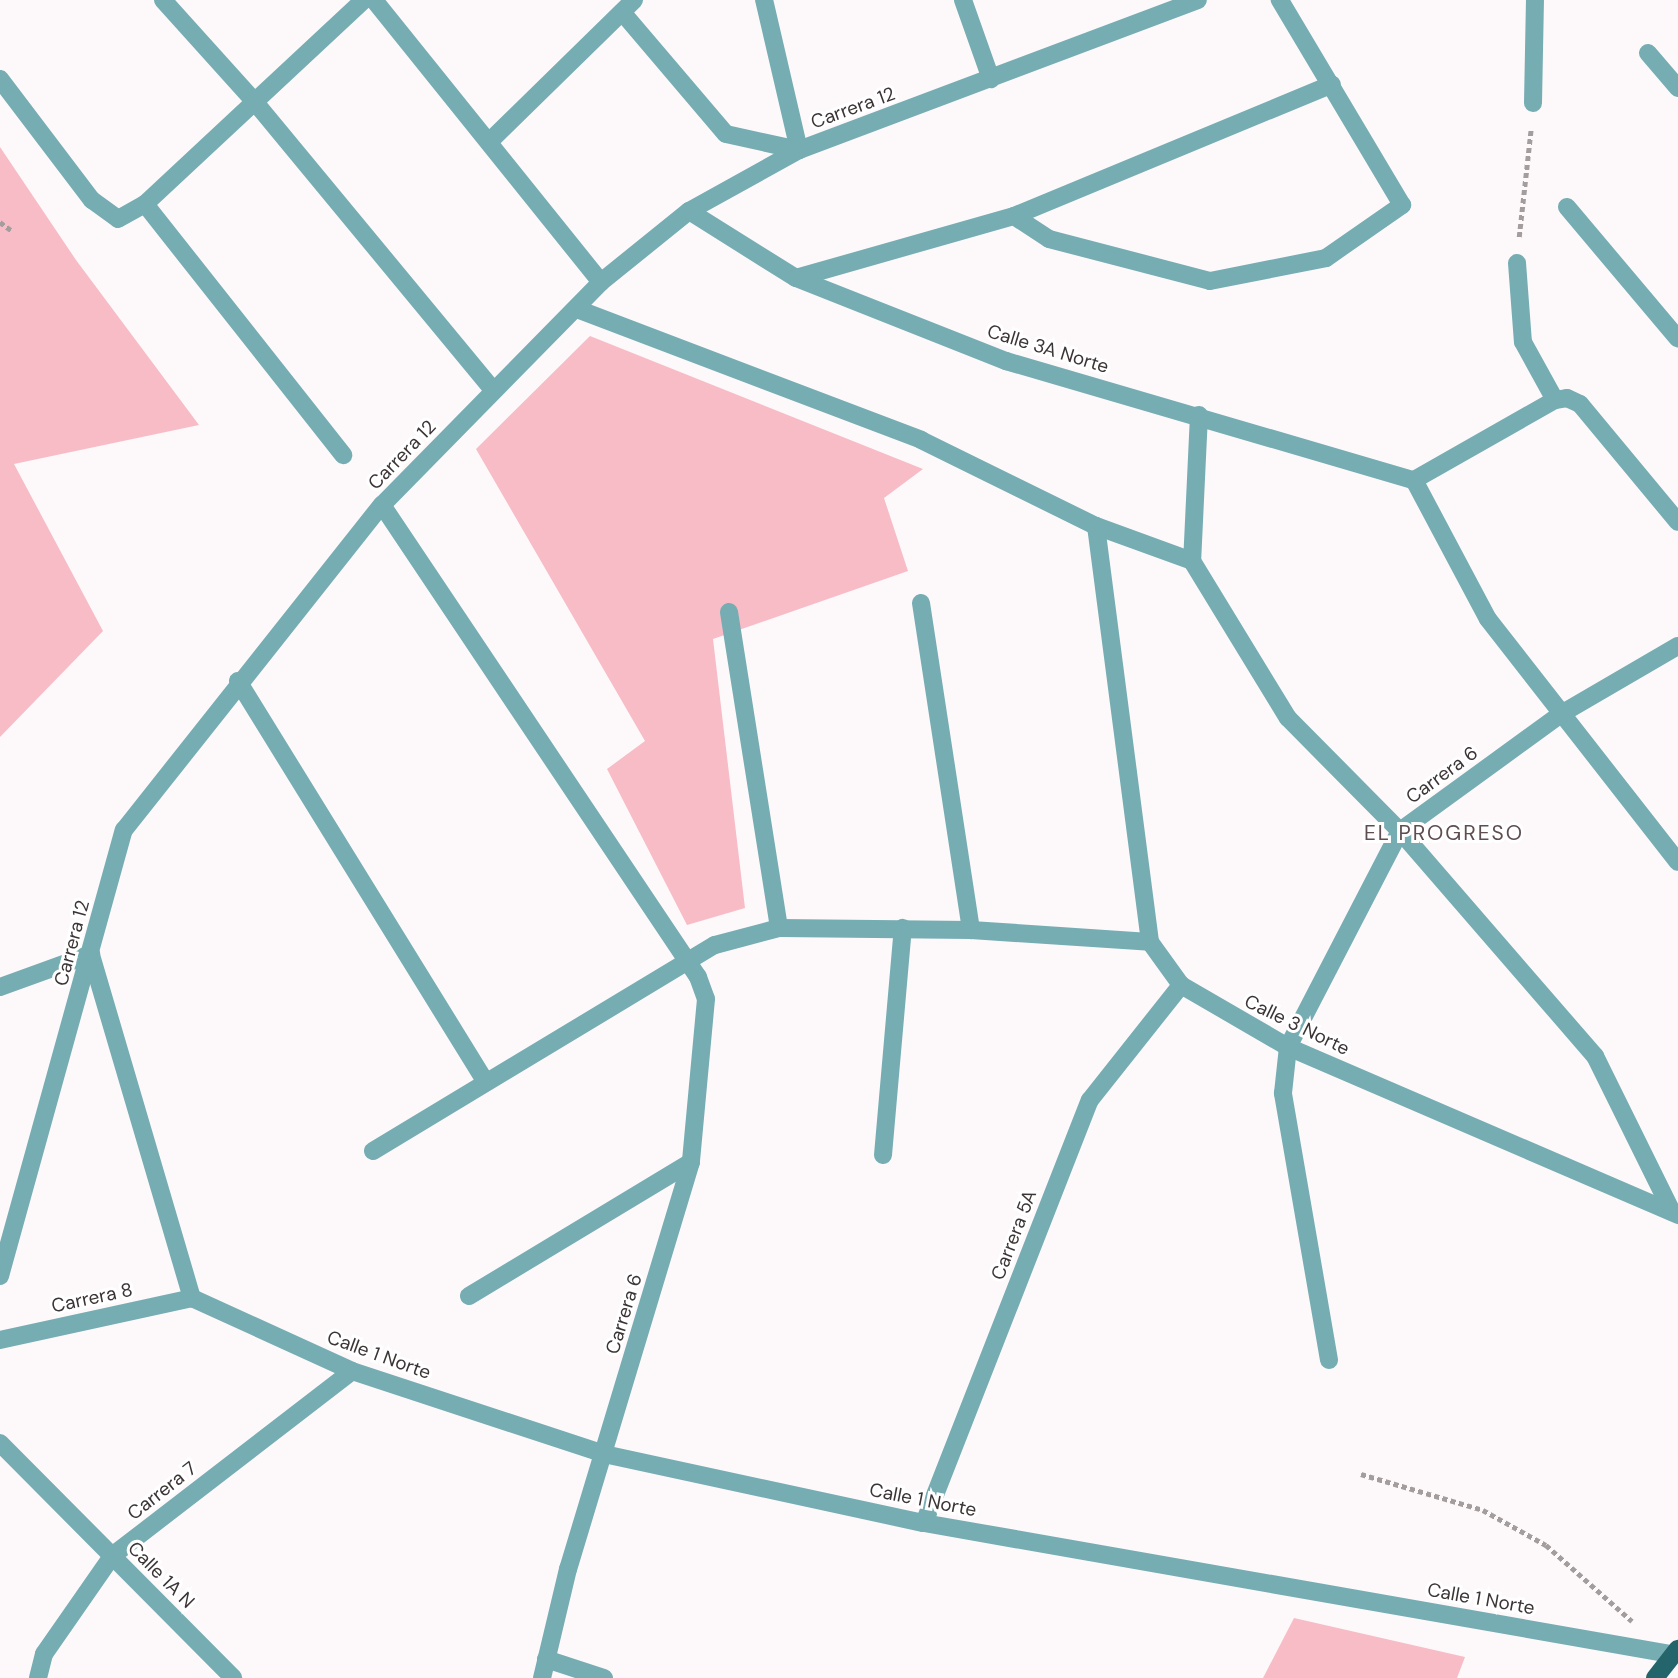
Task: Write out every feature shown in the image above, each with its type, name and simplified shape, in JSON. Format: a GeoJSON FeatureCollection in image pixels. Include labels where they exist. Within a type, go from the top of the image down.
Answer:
{"type":"FeatureCollection","features":[{"type":"Feature","properties":{"kind":"main road"},"geometry":{"type":"LineString","coordinates":[[1655,1678],[1674,1651]]}},
{"type":"Feature","properties":{"kind":"street"},"geometry":{"type":"LineString","coordinates":[[163,0],[254,101],[494,390]]}},
{"type":"Feature","properties":{"kind":"street"},"geometry":{"type":"LineString","coordinates":[[0,79],[92,200],[118,219],[145,204],[364,0]]}},
{"type":"Feature","properties":{"kind":"street"},"geometry":{"type":"LineString","coordinates":[[374,0],[601,282]]}},
{"type":"Feature","properties":{"kind":"street"},"geometry":{"type":"LineString","coordinates":[[489,142],[628,6],[726,134],[799,150],[764,0]]}},
{"type":"Feature","properties":{"kind":"street"},"geometry":{"type":"LineString","coordinates":[[963,0],[991,79]]}},
{"type":"Feature","properties":{"kind":"street","name":"Carrera 12"},"geometry":{"type":"LineString","coordinates":[[0,1276],[124,830],[238,681],[382,505],[601,282],[690,211],[799,150],[991,79],[1163,7],[1198,0]]}},
{"type":"Feature","properties":{"kind":"street"},"geometry":{"type":"LineString","coordinates":[[1014,216],[1049,239],[1210,281],[1326,258],[1402,205],[1280,0]]}},
{"type":"Feature","properties":{"kind":"street"},"geometry":{"type":"LineString","coordinates":[[1533,103],[1535,0]]}},
{"type":"Feature","properties":{"kind":"street"},"geometry":{"type":"LineString","coordinates":[[1648,52],[1678,88]]}},
{"type":"Feature","properties":{"kind":"street"},"geometry":{"type":"LineString","coordinates":[[796,278],[1014,216],[1332,84]]}},
{"type":"Feature","properties":{"kind":"street"},"geometry":{"type":"LineString","coordinates":[[145,204],[343,455]]}},
{"type":"Feature","properties":{"kind":"street"},"geometry":{"type":"LineString","coordinates":[[1567,207],[1678,339]]}},
{"type":"Feature","properties":{"kind":"street","name":"Calle 3A Norte"},"geometry":{"type":"LineString","coordinates":[[690,211],[796,278],[1006,361],[1199,415],[1414,480]]}},
{"type":"Feature","properties":{"kind":"street"},"geometry":{"type":"LineString","coordinates":[[1517,262],[1523,342],[1555,400]]}},
{"type":"Feature","properties":{"kind":"street"},"geometry":{"type":"LineString","coordinates":[[577,309],[921,440],[1096,526],[1192,561]]}},
{"type":"Feature","properties":{"kind":"street"},"geometry":{"type":"LineString","coordinates":[[1678,522],[1580,404],[1555,400],[1414,480],[1489,619],[1678,862]]}},
{"type":"Feature","properties":{"kind":"street"},"geometry":{"type":"LineString","coordinates":[[1199,415],[1192,561],[1288,718],[1400,831],[1595,1056],[1675,1213]]}},
{"type":"Feature","properties":{"kind":"street","name":"Carrera 6"},"geometry":{"type":"LineString","coordinates":[[382,505],[685,960],[706,999],[691,1162],[604,1454],[542,1678]]}},
{"type":"Feature","properties":{"kind":"street","name":"Calle 3 Norte"},"geometry":{"type":"LineString","coordinates":[[1096,526],[1150,942],[1181,985],[1288,1047],[1675,1213]]}},
{"type":"Feature","properties":{"kind":"street"},"geometry":{"type":"LineString","coordinates":[[921,603],[971,930]]}},
{"type":"Feature","properties":{"kind":"street"},"geometry":{"type":"LineString","coordinates":[[729,612],[779,928]]}},
{"type":"Feature","properties":{"kind":"street","name":"Carrera 6"},"geometry":{"type":"LineString","coordinates":[[1288,1047],[1400,831],[1561,714],[1678,646]]}},
{"type":"Feature","properties":{"kind":"street"},"geometry":{"type":"LineString","coordinates":[[238,681],[485,1081]]}},
{"type":"Feature","properties":{"kind":"street"},"geometry":{"type":"LineString","coordinates":[[373,1151],[685,960],[715,945],[779,928],[971,930],[1150,942]]}},
{"type":"Feature","properties":{"kind":"street"},"geometry":{"type":"LineString","coordinates":[[883,1155],[903,928]]}},
{"type":"Feature","properties":{"kind":"street"},"geometry":{"type":"LineString","coordinates":[[0,987],[91,954],[192,1298]]}},
{"type":"Feature","properties":{"kind":"street","name":"Carrera 5A"},"geometry":{"type":"LineString","coordinates":[[923,1523],[1090,1100],[1181,985]]}},
{"type":"Feature","properties":{"kind":"street"},"geometry":{"type":"LineString","coordinates":[[1288,1047],[1283,1093],[1329,1360]]}},
{"type":"Feature","properties":{"kind":"street"},"geometry":{"type":"LineString","coordinates":[[469,1296],[691,1162]]}},
{"type":"Feature","properties":{"kind":"street","name":"Carrera 8"},"geometry":{"type":"LineString","coordinates":[[0,1340],[192,1298]]}},
{"type":"Feature","properties":{"kind":"street","name":"Calle 1 Norte"},"geometry":{"type":"LineString","coordinates":[[192,1298],[352,1371],[604,1454],[923,1523],[1674,1651]]}},
{"type":"Feature","properties":{"kind":"street","name":"Carrera 7"},"geometry":{"type":"LineString","coordinates":[[38,1678],[44,1654],[112,1556],[352,1371]]}},
{"type":"Feature","properties":{"kind":"street","name":"Calle 1A N"},"geometry":{"type":"LineString","coordinates":[[0,1443],[233,1678]]}},
{"type":"Feature","properties":{"kind":"street"},"geometry":{"type":"LineString","coordinates":[[546,1659],[604,1678]]}},
{"type":"Feature","properties":{"kind":"path"},"geometry":{"type":"LineString","coordinates":[[1517,262],[1533,103]]}},
{"type":"Feature","properties":{"kind":"path"},"geometry":{"type":"LineString","coordinates":[[0,222],[11,229]]}},
{"type":"Feature","properties":{"kind":"path"},"geometry":{"type":"LineString","coordinates":[[1361,1474],[1483,1510],[1546,1545],[1674,1651]]}},
{"type":"Feature","properties":{"kind":"shaded area"},"geometry":{"type":"Polygon","coordinates":[[[0,147],[76,260],[199,425],[14,464],[103,631],[0,737],[0,147]]]}},
{"type":"Feature","properties":{"kind":"shaded area"},"geometry":{"type":"Polygon","coordinates":[[[590,336],[923,469],[884,498],[908,571],[713,639],[745,908],[687,925],[607,769],[645,741],[476,449],[590,336]]]}},
{"type":"Feature","properties":{"kind":"shaded area"},"geometry":{"type":"Polygon","coordinates":[[[1294,1618],[1465,1657],[1457,1678],[1263,1678],[1294,1618]]]}},
{"type":"Feature","properties":{"kind":"district","name":"EL PROGRESO"},"geometry":{"type":"Point","coordinates":[1444,833]}}]}
